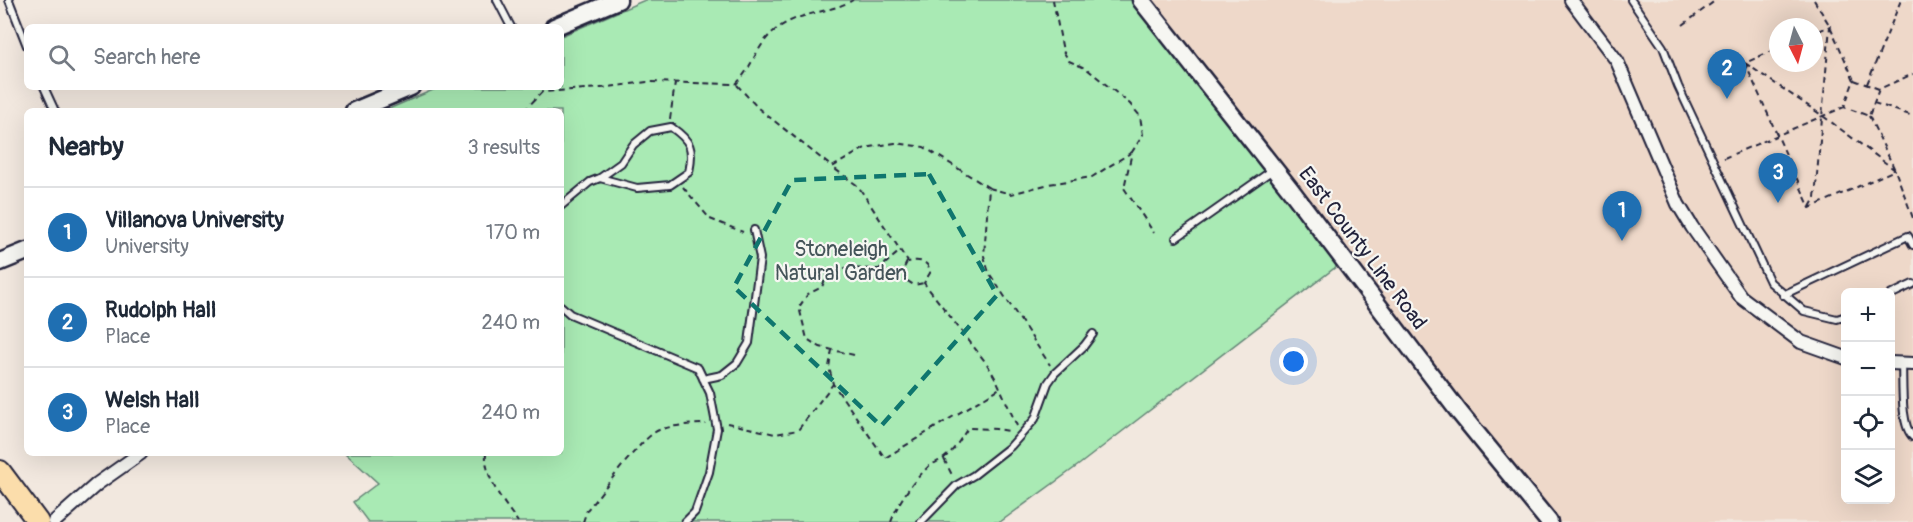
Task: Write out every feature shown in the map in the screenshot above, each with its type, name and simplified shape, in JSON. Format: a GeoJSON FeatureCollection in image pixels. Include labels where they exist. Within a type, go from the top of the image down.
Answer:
{"type":"FeatureCollection","features":[{"type":"Feature","properties":{"kind":"main road"},"geometry":{"type":"LineString","coordinates":[[0,471],[38,522]]}},
{"type":"Feature","properties":{"kind":"street"},"geometry":{"type":"LineString","coordinates":[[561,24],[618,0]]}},
{"type":"Feature","properties":{"kind":"street","name":"East County Line Road"},"geometry":{"type":"LineString","coordinates":[[1142,0],[1459,412],[1549,522]]}},
{"type":"Feature","properties":{"kind":"street"},"geometry":{"type":"LineString","coordinates":[[1571,0],[1617,61],[1678,204],[1741,297],[1801,342],[1841,357]]}},
{"type":"Feature","properties":{"kind":"street"},"geometry":{"type":"LineString","coordinates":[[361,108],[404,90]]}},
{"type":"Feature","properties":{"kind":"street"},"geometry":{"type":"LineString","coordinates":[[0,262],[24,252]]}},
{"type":"Feature","properties":{"kind":"street"},"geometry":{"type":"LineString","coordinates":[[54,522],[98,484],[137,456]]}},
{"type":"Feature","properties":{"kind":"lane"},"geometry":{"type":"LineString","coordinates":[[9,0],[24,38]]}},
{"type":"Feature","properties":{"kind":"lane"},"geometry":{"type":"LineString","coordinates":[[497,0],[509,24]]}},
{"type":"Feature","properties":{"kind":"lane"},"geometry":{"type":"LineString","coordinates":[[1631,0],[1663,47],[1678,86],[1770,282],[1804,311],[1837,319],[1841,318]]}},
{"type":"Feature","properties":{"kind":"lane"},"geometry":{"type":"LineString","coordinates":[[45,90],[54,108]]}},
{"type":"Feature","properties":{"kind":"lane"},"geometry":{"type":"LineString","coordinates":[[564,204],[621,163],[633,145],[650,131],[671,127],[687,138],[693,155],[689,172],[670,185],[637,188],[600,178]]}},
{"type":"Feature","properties":{"kind":"lane"},"geometry":{"type":"LineString","coordinates":[[1176,238],[1274,169]]}},
{"type":"Feature","properties":{"kind":"lane"},"geometry":{"type":"LineString","coordinates":[[703,379],[722,375],[737,363],[749,343],[760,258],[751,232]]}},
{"type":"Feature","properties":{"kind":"lane"},"geometry":{"type":"LineString","coordinates":[[1783,295],[1911,235],[1913,245]]}},
{"type":"Feature","properties":{"kind":"lane"},"geometry":{"type":"LineString","coordinates":[[1895,293],[1913,284]]}},
{"type":"Feature","properties":{"kind":"lane"},"geometry":{"type":"LineString","coordinates":[[564,309],[570,314],[698,368],[710,393],[717,429],[708,472],[695,512],[685,522]]}},
{"type":"Feature","properties":{"kind":"lane"},"geometry":{"type":"LineString","coordinates":[[921,522],[957,484],[974,475],[1011,446],[1035,419],[1048,382],[1093,334]]}},
{"type":"Feature","properties":{"kind":"lane"},"geometry":{"type":"LineString","coordinates":[[1902,364],[1904,416],[1909,434],[1913,437]]}},
{"type":"Feature","properties":{"kind":"path"},"geometry":{"type":"LineString","coordinates":[[527,108],[542,92],[647,82],[736,84],[746,74],[762,44],[775,29],[808,13],[844,5],[853,0]]}},
{"type":"Feature","properties":{"kind":"path"},"geometry":{"type":"LineString","coordinates":[[1053,0],[1063,51],[1069,61],[1087,69],[1130,104],[1140,116],[1143,135],[1132,152],[1124,188],[1154,233]]}},
{"type":"Feature","properties":{"kind":"path"},"geometry":{"type":"LineString","coordinates":[[1683,25],[1716,0]]}},
{"type":"Feature","properties":{"kind":"path"},"geometry":{"type":"LineString","coordinates":[[1814,0],[1830,26],[1854,80],[1844,107]]}},
{"type":"Feature","properties":{"kind":"path"},"geometry":{"type":"LineString","coordinates":[[1867,84],[1901,0]]}},
{"type":"Feature","properties":{"kind":"path"},"geometry":{"type":"LineString","coordinates":[[1823,29],[1830,26]]}},
{"type":"Feature","properties":{"kind":"path"},"geometry":{"type":"LineString","coordinates":[[1810,207],[1815,198],[1830,26]]}},
{"type":"Feature","properties":{"kind":"path"},"geometry":{"type":"LineString","coordinates":[[1745,63],[1769,52]]}},
{"type":"Feature","properties":{"kind":"path"},"geometry":{"type":"LineString","coordinates":[[1745,63],[1823,116],[1894,170]]}},
{"type":"Feature","properties":{"kind":"path"},"geometry":{"type":"LineString","coordinates":[[1745,63],[1810,207]]}},
{"type":"Feature","properties":{"kind":"path"},"geometry":{"type":"LineString","coordinates":[[1854,80],[1879,89],[1913,74]]}},
{"type":"Feature","properties":{"kind":"path"},"geometry":{"type":"LineString","coordinates":[[671,127],[670,114],[675,83]]}},
{"type":"Feature","properties":{"kind":"path"},"geometry":{"type":"LineString","coordinates":[[736,84],[758,108],[858,186],[878,213],[908,262]]}},
{"type":"Feature","properties":{"kind":"path"},"geometry":{"type":"LineString","coordinates":[[1869,116],[1879,89]]}},
{"type":"Feature","properties":{"kind":"path"},"geometry":{"type":"LineString","coordinates":[[1874,103],[1913,116]]}},
{"type":"Feature","properties":{"kind":"path"},"geometry":{"type":"LineString","coordinates":[[1724,158],[1844,107],[1869,116],[1913,218]]}},
{"type":"Feature","properties":{"kind":"path"},"geometry":{"type":"LineString","coordinates":[[832,167],[865,148],[895,143],[924,147],[989,188],[1011,194],[1049,184],[1092,177],[1132,152]]}},
{"type":"Feature","properties":{"kind":"path"},"geometry":{"type":"LineString","coordinates":[[1810,207],[1894,170]]}},
{"type":"Feature","properties":{"kind":"path"},"geometry":{"type":"LineString","coordinates":[[680,178],[684,189],[710,219],[732,229],[751,232]]}},
{"type":"Feature","properties":{"kind":"path"},"geometry":{"type":"LineString","coordinates":[[989,188],[984,256],[989,273],[1055,373]]}},
{"type":"Feature","properties":{"kind":"path"},"geometry":{"type":"LineString","coordinates":[[854,355],[820,347],[807,339],[799,307],[808,294],[822,287],[828,273],[840,267],[879,269],[900,251]]}},
{"type":"Feature","properties":{"kind":"path"},"geometry":{"type":"LineString","coordinates":[[920,261],[930,267],[930,273],[924,283],[914,285],[906,280],[903,270],[908,262],[920,261]]}},
{"type":"Feature","properties":{"kind":"path"},"geometry":{"type":"LineString","coordinates":[[891,522],[906,491],[929,465],[944,459],[968,428],[1010,431],[1018,428],[987,364],[924,283]]}},
{"type":"Feature","properties":{"kind":"path"},"geometry":{"type":"LineString","coordinates":[[832,350],[829,367],[833,384],[885,458],[1000,388]]}},
{"type":"Feature","properties":{"kind":"path"},"geometry":{"type":"LineString","coordinates":[[583,522],[587,510],[642,445],[657,431],[686,425],[716,423],[730,423],[775,434],[798,430],[833,384]]}},
{"type":"Feature","properties":{"kind":"path"},"geometry":{"type":"LineString","coordinates":[[486,456],[485,463],[498,494],[518,522]]}},
{"type":"Feature","properties":{"kind":"path"},"geometry":{"type":"LineString","coordinates":[[944,459],[957,484]]}},
{"type":"Feature","properties":{"kind":"highlighted area"},"geometry":{"type":"Polygon","coordinates":[[[929,174],[997,295],[881,426],[734,287],[792,180],[929,174]]]}},
{"type":"Feature","properties":{"kind":"shaded area"},"geometry":{"type":"Polygon","coordinates":[[[1141,0],[1913,0],[1913,522],[1553,522],[1141,0]]]}},
{"type":"Feature","properties":{"kind":"green space","name":"Stoneleigh Natural Garden"},"geometry":{"type":"Polygon","coordinates":[[[645,0],[1137,0],[1337,266],[1080,464],[1000,522],[368,522],[353,502],[378,483],[348,456],[564,456],[564,108],[391,108],[433,90],[564,90],[564,35],[645,0]]]}},
{"type":"Feature","properties":{"kind":"place","name":"Rudolph Hall"},"geometry":{"type":"Point","coordinates":[1727,99]}},
{"type":"Feature","properties":{"kind":"place","name":"Welsh Hall"},"geometry":{"type":"Point","coordinates":[1778,203]}},
{"type":"Feature","properties":{"kind":"place","name":"Villanova University"},"geometry":{"type":"Point","coordinates":[1622,241]}}]}
